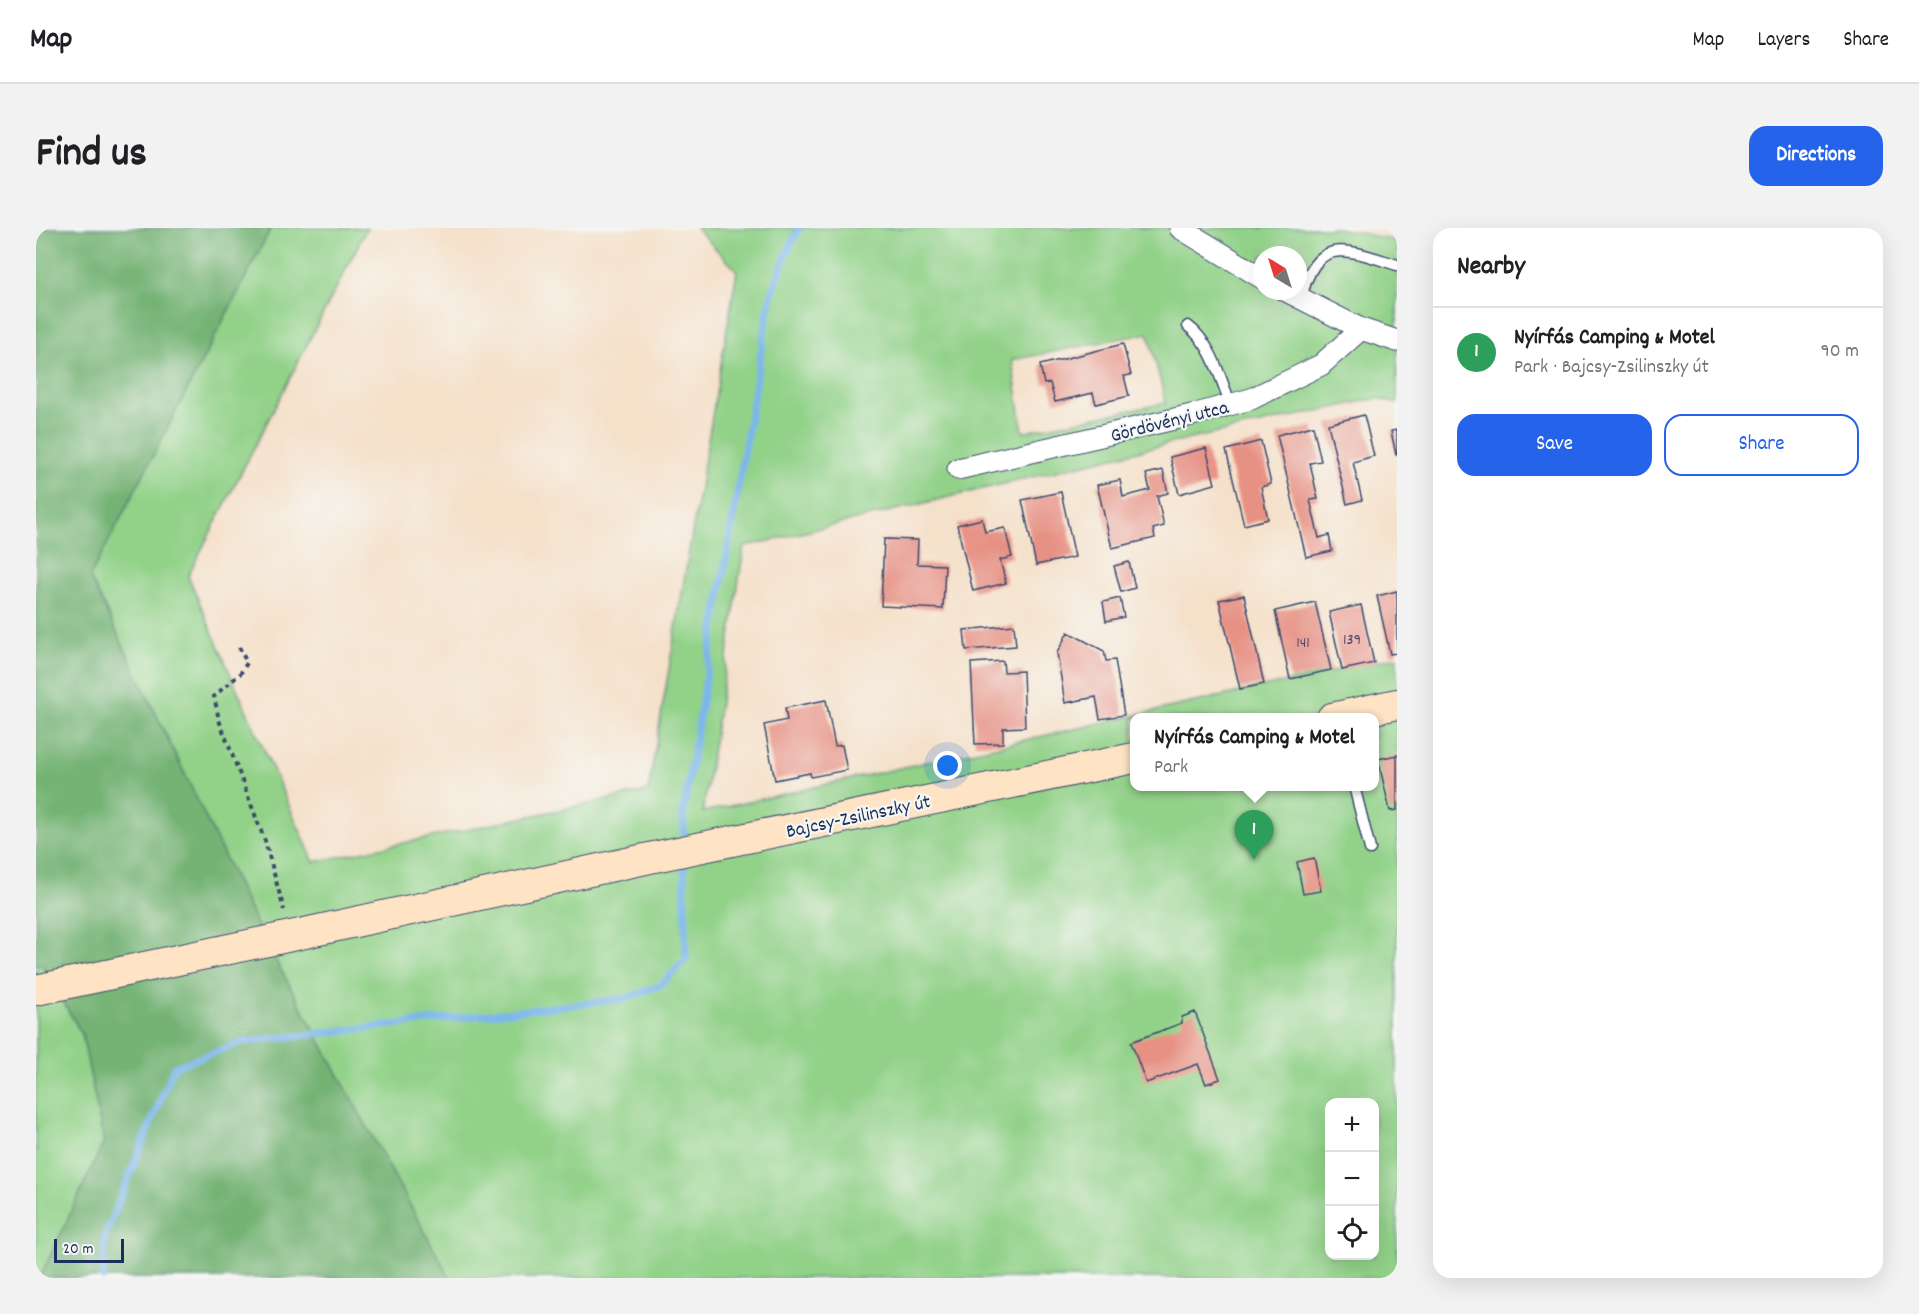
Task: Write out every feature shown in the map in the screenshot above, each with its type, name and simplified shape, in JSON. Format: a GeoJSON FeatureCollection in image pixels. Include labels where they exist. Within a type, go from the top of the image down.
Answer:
{"type":"FeatureCollection","features":[{"type":"Feature","properties":{"kind":"main road"},"geometry":{"type":"LineString","coordinates":[[1354,713],[1397,704]]}},
{"type":"Feature","properties":{"kind":"main road","name":"Bajcsy-Zsilinszky út"},"geometry":{"type":"LineString","coordinates":[[36,990],[658,856],[1130,759]]}},
{"type":"Feature","properties":{"kind":"street"},"geometry":{"type":"LineString","coordinates":[[1180,228],[1253,273]]}},
{"type":"Feature","properties":{"kind":"street"},"geometry":{"type":"LineString","coordinates":[[1303,300],[1361,329],[1397,341]]}},
{"type":"Feature","properties":{"kind":"street","name":"Gördövényi utca"},"geometry":{"type":"LineString","coordinates":[[958,469],[1251,399],[1321,365],[1361,329]]}},
{"type":"Feature","properties":{"kind":"lane"},"geometry":{"type":"LineString","coordinates":[[1307,277],[1311,267],[1320,258],[1337,251],[1349,251],[1397,264]]}},
{"type":"Feature","properties":{"kind":"lane"},"geometry":{"type":"LineString","coordinates":[[1188,326],[1198,333],[1207,347],[1231,405]]}},
{"type":"Feature","properties":{"kind":"lane"},"geometry":{"type":"LineString","coordinates":[[1355,791],[1370,849]]}},
{"type":"Feature","properties":{"kind":"path"},"geometry":{"type":"LineString","coordinates":[[239,647],[247,663],[240,674],[214,696],[219,720],[265,841],[291,936]]}},
{"type":"Feature","properties":{"kind":"green space"},"geometry":{"type":"Polygon","coordinates":[[[36,228],[271,228],[90,577],[265,941],[450,1278],[40,1278],[104,1142],[82,1034],[42,965],[36,964],[36,228]]]}},
{"type":"Feature","properties":{"kind":"green space"},"geometry":{"type":"Polygon","coordinates":[[[271,228],[367,228],[188,576],[314,862],[648,791],[737,271],[696,228],[1338,228],[1397,241],[1397,404],[1378,398],[1167,444],[744,547],[703,812],[1130,717],[1130,791],[1379,791],[1379,713],[1146,713],[1397,657],[1397,1278],[450,1278],[265,941],[90,577],[271,228]],[[1148,333],[1012,360],[1023,432],[1166,403],[1148,333]]]}},
{"type":"Feature","properties":{"kind":"green space"},"geometry":{"type":"Polygon","coordinates":[[[36,964],[42,965],[82,1034],[104,1142],[40,1278],[36,1278],[36,964]]]}},
{"type":"Feature","properties":{"kind":"building"},"geometry":{"type":"Polygon","coordinates":[[[1123,344],[1131,375],[1124,376],[1129,396],[1096,404],[1093,393],[1055,402],[1050,383],[1044,384],[1040,365],[1123,344]]]}},
{"type":"Feature","properties":{"kind":"building"},"geometry":{"type":"Polygon","coordinates":[[[1364,415],[1374,456],[1353,462],[1362,500],[1347,504],[1328,424],[1364,415]]]}},
{"type":"Feature","properties":{"kind":"building"},"geometry":{"type":"Polygon","coordinates":[[[1313,426],[1321,461],[1310,463],[1318,499],[1310,500],[1319,538],[1329,535],[1332,551],[1306,557],[1277,435],[1313,426]]]}},
{"type":"Feature","properties":{"kind":"building"},"geometry":{"type":"Polygon","coordinates":[[[1397,430],[1397,455],[1396,455],[1391,431],[1397,430]]]}},
{"type":"Feature","properties":{"kind":"building"},"geometry":{"type":"Polygon","coordinates":[[[1261,441],[1271,484],[1261,487],[1268,519],[1244,525],[1226,450],[1261,441]]]}},
{"type":"Feature","properties":{"kind":"building"},"geometry":{"type":"Polygon","coordinates":[[[1206,448],[1215,484],[1179,494],[1170,457],[1206,448]]]}},
{"type":"Feature","properties":{"kind":"building"},"geometry":{"type":"Polygon","coordinates":[[[1163,470],[1168,493],[1157,496],[1164,526],[1153,529],[1155,538],[1112,548],[1097,485],[1120,480],[1123,497],[1150,490],[1146,474],[1163,470]]]}},
{"type":"Feature","properties":{"kind":"building"},"geometry":{"type":"Polygon","coordinates":[[[1061,492],[1075,557],[1036,565],[1022,500],[1061,492]]]}},
{"type":"Feature","properties":{"kind":"building"},"geometry":{"type":"Polygon","coordinates":[[[982,519],[985,532],[1005,528],[1012,557],[1000,560],[1006,583],[973,591],[957,525],[982,519]]]}},
{"type":"Feature","properties":{"kind":"building"},"geometry":{"type":"Polygon","coordinates":[[[884,539],[918,540],[917,564],[945,565],[943,609],[881,606],[884,539]]]}},
{"type":"Feature","properties":{"kind":"building"},"geometry":{"type":"Polygon","coordinates":[[[1129,562],[1135,588],[1121,592],[1114,566],[1129,562]]]}},
{"type":"Feature","properties":{"kind":"building"},"geometry":{"type":"Polygon","coordinates":[[[1397,591],[1397,653],[1390,654],[1377,596],[1397,591]]]}},
{"type":"Feature","properties":{"kind":"building"},"geometry":{"type":"Polygon","coordinates":[[[1244,595],[1264,684],[1240,689],[1219,600],[1244,595]]]}},
{"type":"Feature","properties":{"kind":"building"},"geometry":{"type":"Polygon","coordinates":[[[1120,598],[1124,617],[1106,621],[1103,602],[1120,598]]]}},
{"type":"Feature","properties":{"kind":"building"},"geometry":{"type":"Polygon","coordinates":[[[1315,602],[1331,670],[1290,679],[1275,611],[1315,602]]]}},
{"type":"Feature","properties":{"kind":"building"},"geometry":{"type":"Polygon","coordinates":[[[1361,605],[1374,663],[1342,670],[1329,612],[1361,605]]]}},
{"type":"Feature","properties":{"kind":"building"},"geometry":{"type":"Polygon","coordinates":[[[1014,625],[1016,646],[966,650],[964,630],[1014,625]]]}},
{"type":"Feature","properties":{"kind":"building"},"geometry":{"type":"Polygon","coordinates":[[[1068,632],[1104,651],[1106,661],[1115,660],[1124,715],[1100,719],[1096,697],[1065,703],[1057,653],[1068,632]]]}},
{"type":"Feature","properties":{"kind":"building"},"geometry":{"type":"Polygon","coordinates":[[[1003,661],[1004,672],[1023,671],[1025,727],[1003,728],[1003,743],[975,744],[971,663],[1003,661]]]}},
{"type":"Feature","properties":{"kind":"building"},"geometry":{"type":"Polygon","coordinates":[[[826,700],[835,746],[842,745],[847,770],[811,777],[810,773],[775,780],[764,725],[787,720],[785,708],[826,700]]]}},
{"type":"Feature","properties":{"kind":"building"},"geometry":{"type":"Polygon","coordinates":[[[1397,755],[1397,810],[1390,811],[1379,759],[1397,755]]]}},
{"type":"Feature","properties":{"kind":"building"},"geometry":{"type":"Polygon","coordinates":[[[1314,858],[1321,891],[1303,894],[1297,862],[1314,858]]]}},
{"type":"Feature","properties":{"kind":"building"},"geometry":{"type":"Polygon","coordinates":[[[1195,1012],[1220,1079],[1206,1084],[1198,1064],[1146,1083],[1131,1042],[1182,1023],[1182,1017],[1195,1012]]]}},
{"type":"Feature","properties":{"kind":"waterway"},"geometry":{"type":"LineString","coordinates":[[684,843],[683,813],[770,299],[785,257],[799,228]]}},
{"type":"Feature","properties":{"kind":"waterway"},"geometry":{"type":"LineString","coordinates":[[103,1278],[105,1235],[174,1067],[243,1042],[623,999],[661,985],[686,959],[684,858]]}},
{"type":"Feature","properties":{"kind":"place","name":"Nyírfás Camping & Motel"},"geometry":{"type":"Point","coordinates":[1254,860]}}]}
